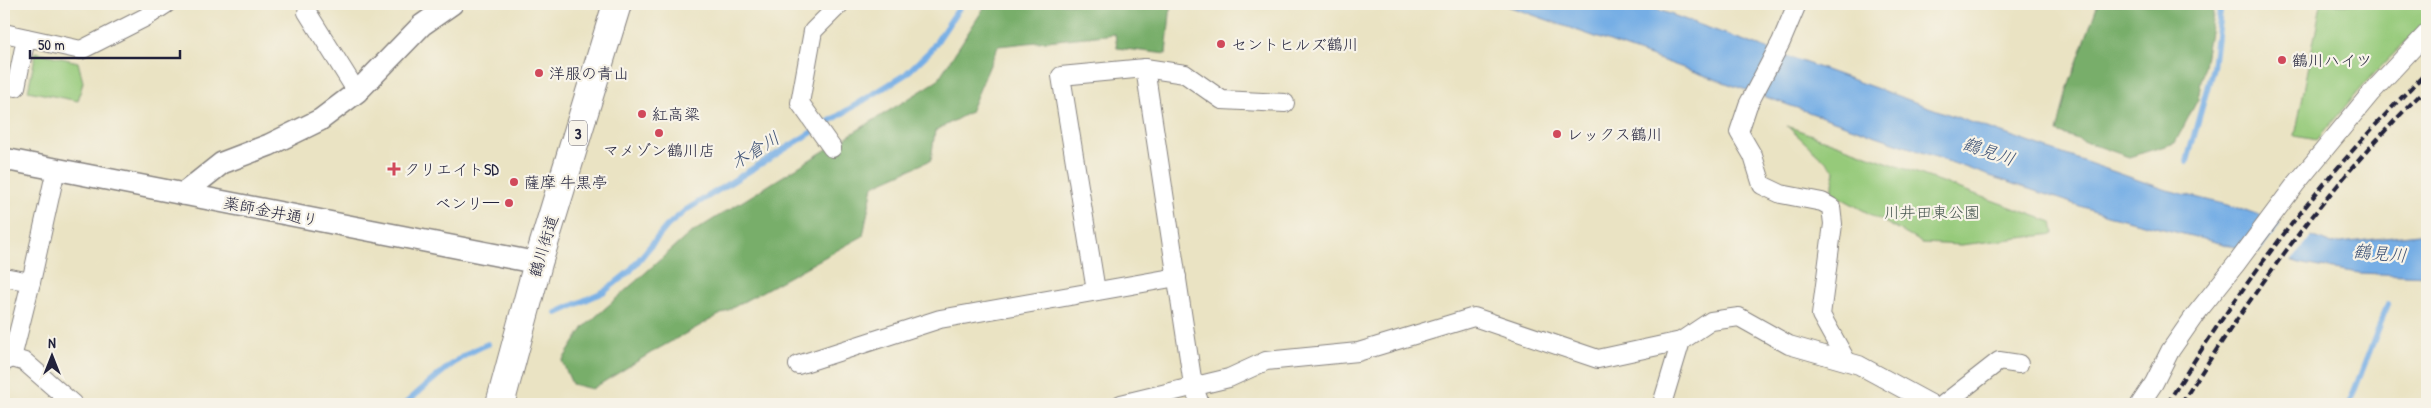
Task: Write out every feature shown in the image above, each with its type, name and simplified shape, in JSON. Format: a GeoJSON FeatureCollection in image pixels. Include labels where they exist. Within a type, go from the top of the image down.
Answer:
{"type":"FeatureCollection","features":[{"type":"Feature","properties":{"kind":"main road","name":"鶴川街道"},"geometry":{"type":"LineString","coordinates":[[500,404],[538,263],[617,4]]}},
{"type":"Feature","properties":{"kind":"street"},"geometry":{"type":"LineString","coordinates":[[4,33],[81,50],[146,17],[166,4]]}},
{"type":"Feature","properties":{"kind":"street"},"geometry":{"type":"LineString","coordinates":[[183,194],[222,163],[269,145],[320,120],[357,92],[422,26],[452,4]]}},
{"type":"Feature","properties":{"kind":"street"},"geometry":{"type":"LineString","coordinates":[[829,143],[800,103],[813,31],[840,4]]}},
{"type":"Feature","properties":{"kind":"street"},"geometry":{"type":"LineString","coordinates":[[1797,4],[1781,42],[1752,99],[1739,132],[1753,156],[1762,185],[1781,194],[1822,202],[1831,207],[1833,224],[1821,315],[1846,360]]}},
{"type":"Feature","properties":{"kind":"street"},"geometry":{"type":"LineString","coordinates":[[307,12],[357,92]]}},
{"type":"Feature","properties":{"kind":"street"},"geometry":{"type":"LineString","coordinates":[[2140,404],[2154,383],[2170,351],[2195,315],[2288,194],[2371,93],[2427,34]]}},
{"type":"Feature","properties":{"kind":"street"},"geometry":{"type":"LineString","coordinates":[[4,85],[16,88],[26,38]]}},
{"type":"Feature","properties":{"kind":"street"},"geometry":{"type":"LineString","coordinates":[[1145,68],[1193,385],[1200,404]]}},
{"type":"Feature","properties":{"kind":"street"},"geometry":{"type":"LineString","coordinates":[[1096,291],[1061,76],[1145,68],[1184,74],[1222,100],[1285,103]]}},
{"type":"Feature","properties":{"kind":"street","name":"薬師金井通り"},"geometry":{"type":"LineString","coordinates":[[4,159],[538,263]]}},
{"type":"Feature","properties":{"kind":"street"},"geometry":{"type":"LineString","coordinates":[[56,169],[31,282],[8,360],[25,362],[73,404]]}},
{"type":"Feature","properties":{"kind":"street"},"geometry":{"type":"LineString","coordinates":[[4,277],[31,282]]}},
{"type":"Feature","properties":{"kind":"street"},"geometry":{"type":"LineString","coordinates":[[798,365],[940,319],[1177,277]]}},
{"type":"Feature","properties":{"kind":"street"},"geometry":{"type":"LineString","coordinates":[[1121,404],[1193,385],[1229,378],[1266,361],[1358,352],[1474,317],[1598,359],[1681,341],[1711,322],[1739,317],[1789,345],[1859,365],[1931,404]]}},
{"type":"Feature","properties":{"kind":"street"},"geometry":{"type":"LineString","coordinates":[[1662,404],[1681,341]]}},
{"type":"Feature","properties":{"kind":"street"},"geometry":{"type":"LineString","coordinates":[[1944,404],[1999,361],[2019,364]]}},
{"type":"Feature","properties":{"kind":"green space"},"geometry":{"type":"Polygon","coordinates":[[[1024,4],[1171,4],[1166,54],[1117,48],[1115,34],[998,46],[970,112],[935,131],[931,160],[873,186],[863,236],[654,351],[592,389],[572,384],[562,361],[584,327],[688,235],[937,81],[984,8],[1024,4]]]}},
{"type":"Feature","properties":{"kind":"green space"},"geometry":{"type":"Polygon","coordinates":[[[2098,4],[2215,4],[2198,99],[2175,143],[2129,157],[2057,132],[2067,90],[2098,4]]]}},
{"type":"Feature","properties":{"kind":"green space"},"geometry":{"type":"Polygon","coordinates":[[[2321,4],[2427,4],[2427,20],[2364,84],[2317,140],[2295,136],[2321,4]]]}},
{"type":"Feature","properties":{"kind":"green space"},"geometry":{"type":"Polygon","coordinates":[[[36,52],[78,62],[83,82],[78,101],[28,91],[36,52]]]}},
{"type":"Feature","properties":{"kind":"green space","name":"川井田東公園"},"geometry":{"type":"Polygon","coordinates":[[[1787,126],[2052,222],[2054,234],[1961,245],[1922,243],[1832,193],[1835,170],[1787,126]]]}},
{"type":"Feature","properties":{"kind":"water","name":"鶴見川"},"geometry":{"type":"Polygon","coordinates":[[[1502,4],[1642,4],[1973,123],[2167,190],[2243,209],[2332,244],[2427,233],[2427,276],[2359,273],[2308,265],[2107,215],[1987,175],[1502,4]]]}},
{"type":"Feature","properties":{"kind":"pier"},"geometry":{"type":"Polygon","coordinates":[[[2282,222],[2313,234],[2290,263],[2257,255],[2282,222]]]}},
{"type":"Feature","properties":{"kind":"waterway","name":"木倉川"},"geometry":{"type":"LineString","coordinates":[[557,313],[605,291],[629,272],[667,226],[686,210],[906,74],[931,50],[962,4]]}},
{"type":"Feature","properties":{"kind":"waterway"},"geometry":{"type":"LineString","coordinates":[[2187,161],[2213,67],[2221,4]]}},
{"type":"Feature","properties":{"kind":"waterway"},"geometry":{"type":"LineString","coordinates":[[2349,404],[2388,304]]}},
{"type":"Feature","properties":{"kind":"waterway","name":"木倉川"},"geometry":{"type":"LineString","coordinates":[[405,404],[455,362],[488,344]]}},
{"type":"Feature","properties":{"kind":"railway"},"geometry":{"type":"LineString","coordinates":[[2167,404],[2225,315],[2287,230],[2354,149],[2427,72]]}},
{"type":"Feature","properties":{"kind":"railway"},"geometry":{"type":"LineString","coordinates":[[2181,404],[2236,320],[2326,199],[2358,161],[2427,88]]}},
{"type":"Feature","properties":{"kind":"place","name":"セントヒルズ鶴川"},"geometry":{"type":"Point","coordinates":[1221,44]}},
{"type":"Feature","properties":{"kind":"place","name":"鶴川ハイツ"},"geometry":{"type":"Point","coordinates":[2282,60]}},
{"type":"Feature","properties":{"kind":"place","name":"洋服の青山"},"geometry":{"type":"Point","coordinates":[539,73]}},
{"type":"Feature","properties":{"kind":"place","name":"紅高粱"},"geometry":{"type":"Point","coordinates":[642,114]}},
{"type":"Feature","properties":{"kind":"place","name":"マメゾン鶴川店"},"geometry":{"type":"Point","coordinates":[659,133]}},
{"type":"Feature","properties":{"kind":"place","name":"レックス鶴川"},"geometry":{"type":"Point","coordinates":[1557,134]}},
{"type":"Feature","properties":{"kind":"place","name":"クリエイトSD"},"geometry":{"type":"Point","coordinates":[394,169]}},
{"type":"Feature","properties":{"kind":"place","name":"薩摩 牛黒亭"},"geometry":{"type":"Point","coordinates":[514,182]}},
{"type":"Feature","properties":{"kind":"place","name":"ベンリ―"},"geometry":{"type":"Point","coordinates":[509,203]}}]}
